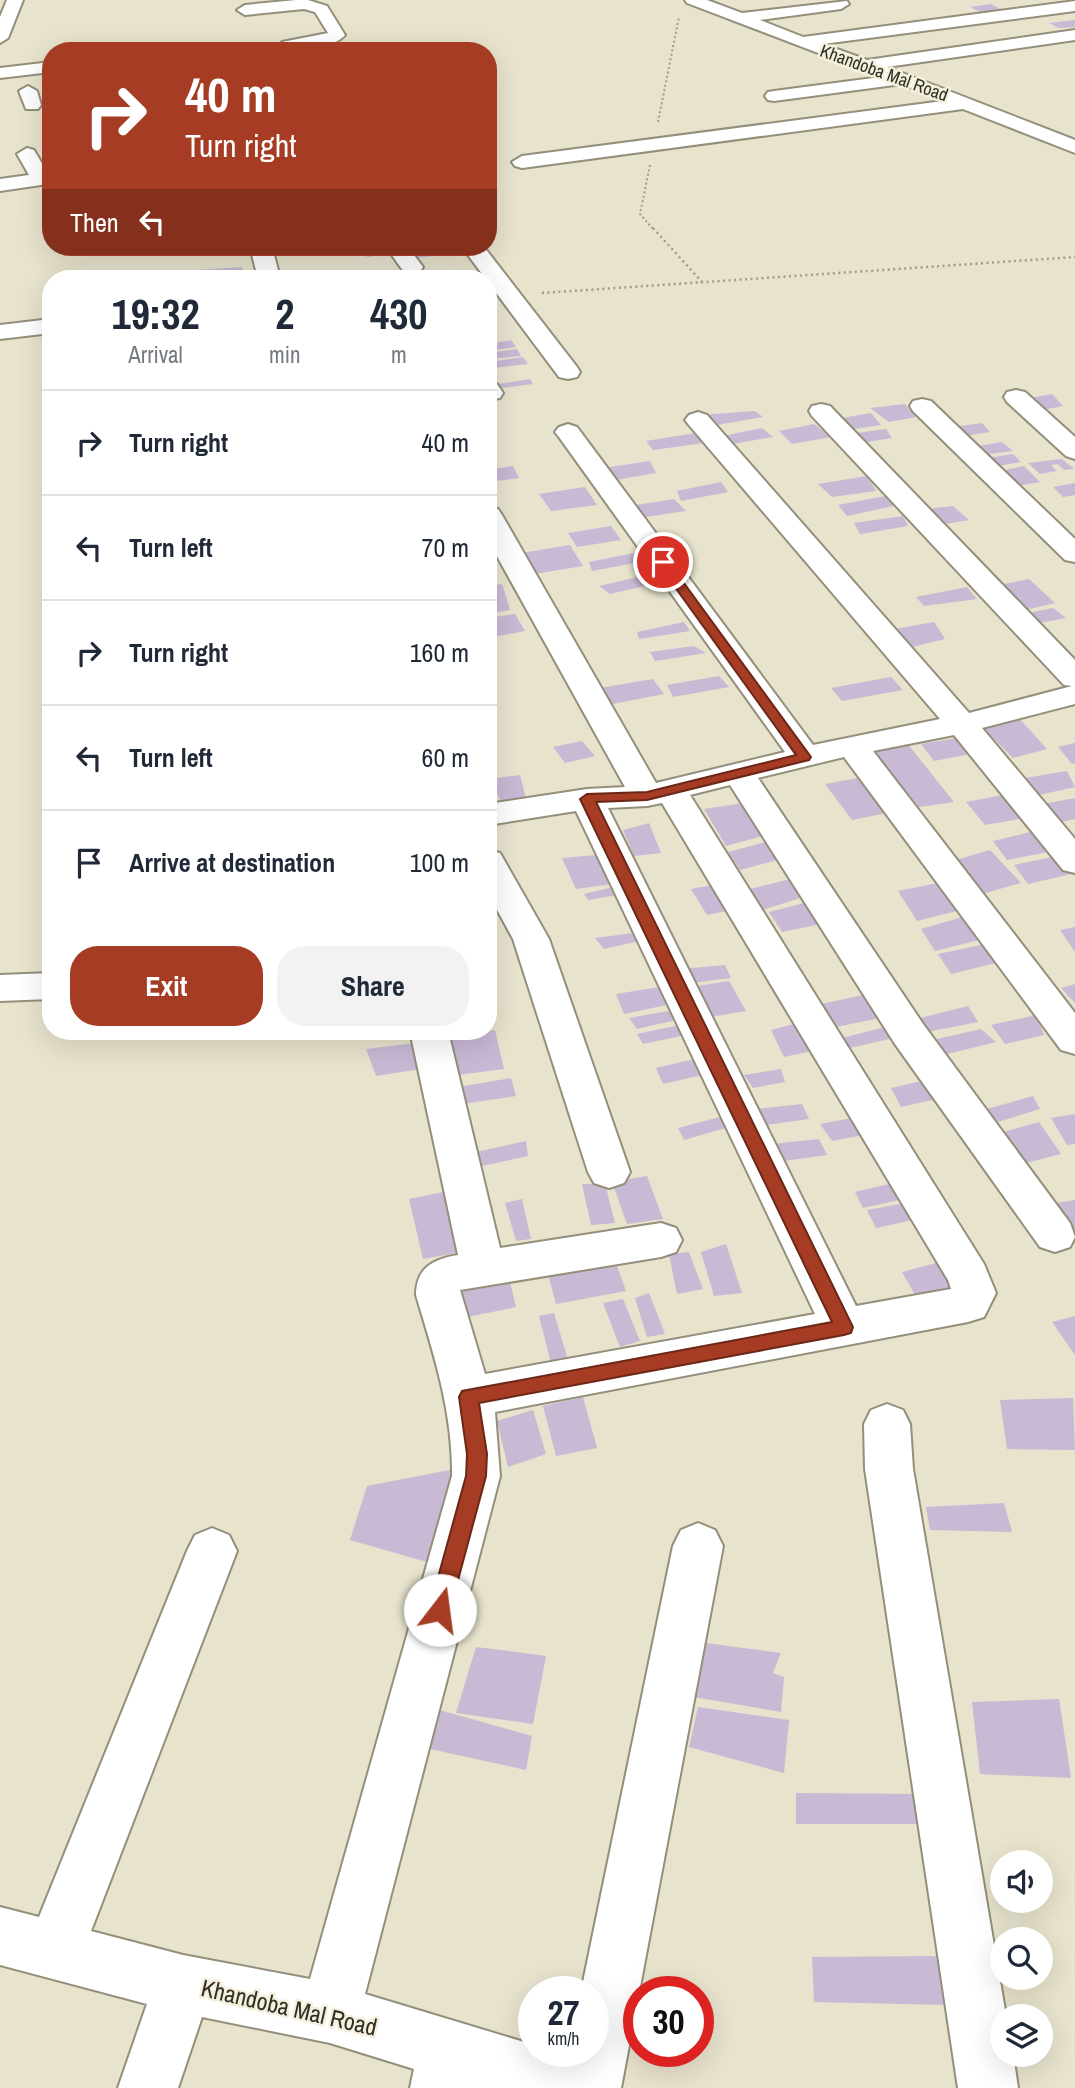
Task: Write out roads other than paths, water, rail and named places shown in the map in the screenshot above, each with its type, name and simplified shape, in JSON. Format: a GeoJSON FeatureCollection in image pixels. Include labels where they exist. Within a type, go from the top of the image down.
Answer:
{"type":"FeatureCollection","features":[{"type":"Feature","properties":{"kind":"street","name":"Khandoba Mal Road"},"geometry":{"type":"LineString","coordinates":[[693,0],[1075,146]]}},
{"type":"Feature","properties":{"kind":"street"},"geometry":{"type":"LineString","coordinates":[[245,10],[305,4],[321,9],[337,35],[328,40],[311,42]]}},
{"type":"Feature","properties":{"kind":"street"},"geometry":{"type":"LineString","coordinates":[[739,19],[841,4]]}},
{"type":"Feature","properties":{"kind":"street"},"geometry":{"type":"LineString","coordinates":[[800,43],[1075,6]]}},
{"type":"Feature","properties":{"kind":"street"},"geometry":{"type":"LineString","coordinates":[[0,38],[8,9]]}},
{"type":"Feature","properties":{"kind":"street"},"geometry":{"type":"LineString","coordinates":[[1014,14],[1053,46]]}},
{"type":"Feature","properties":{"kind":"street"},"geometry":{"type":"LineString","coordinates":[[864,65],[1025,42],[1053,46],[1075,36]]}},
{"type":"Feature","properties":{"kind":"street"},"geometry":{"type":"LineString","coordinates":[[0,73],[42,68]]}},
{"type":"Feature","properties":{"kind":"street"},"geometry":{"type":"LineString","coordinates":[[774,96],[905,79]]}},
{"type":"Feature","properties":{"kind":"street"},"geometry":{"type":"LineString","coordinates":[[9,93],[30,98],[42,93]]}},
{"type":"Feature","properties":{"kind":"street"},"geometry":{"type":"LineString","coordinates":[[522,162],[966,103]]}},
{"type":"Feature","properties":{"kind":"street"},"geometry":{"type":"LineString","coordinates":[[747,131],[775,148]]}},
{"type":"Feature","properties":{"kind":"street"},"geometry":{"type":"LineString","coordinates":[[699,138],[719,153]]}},
{"type":"Feature","properties":{"kind":"street"},"geometry":{"type":"LineString","coordinates":[[648,145],[663,161]]}},
{"type":"Feature","properties":{"kind":"street"},"geometry":{"type":"LineString","coordinates":[[0,185],[41,179],[20,155],[42,152]]}},
{"type":"Feature","properties":{"kind":"street"},"geometry":{"type":"LineString","coordinates":[[404,256],[412,267]]}},
{"type":"Feature","properties":{"kind":"street"},"geometry":{"type":"LineString","coordinates":[[500,295],[568,372]]}},
{"type":"Feature","properties":{"kind":"street"},"geometry":{"type":"LineString","coordinates":[[0,332],[42,327]]}},
{"type":"Feature","properties":{"kind":"street"},"geometry":{"type":"LineString","coordinates":[[1016,397],[1075,451]]}},
{"type":"Feature","properties":{"kind":"street"},"geometry":{"type":"LineString","coordinates":[[922,406],[1075,554]]}},
{"type":"Feature","properties":{"kind":"street"},"geometry":{"type":"LineString","coordinates":[[821,411],[1075,678]]}},
{"type":"Feature","properties":{"kind":"street"},"geometry":{"type":"LineString","coordinates":[[698,420],[962,724],[1075,862]]}},
{"type":"Feature","properties":{"kind":"street"},"geometry":{"type":"LineString","coordinates":[[568,432],[804,757]]}},
{"type":"Feature","properties":{"kind":"street"},"geometry":{"type":"LineString","coordinates":[[469,1397],[968,1304],[974,1293],[969,1276],[658,792],[497,531]]}},
{"type":"Feature","properties":{"kind":"street"},"geometry":{"type":"LineString","coordinates":[[497,814],[587,799],[658,792],[852,745],[962,724],[1075,695]]}},
{"type":"Feature","properties":{"kind":"street"},"geometry":{"type":"LineString","coordinates":[[852,745],[1075,1040]]}},
{"type":"Feature","properties":{"kind":"street"},"geometry":{"type":"LineString","coordinates":[[738,772],[909,1034],[1055,1235]]}},
{"type":"Feature","properties":{"kind":"street"},"geometry":{"type":"LineString","coordinates":[[587,799],[844,1327]]}},
{"type":"Feature","properties":{"kind":"street"},"geometry":{"type":"LineString","coordinates":[[497,877],[531,939],[609,1171]]}},
{"type":"Feature","properties":{"kind":"street"},"geometry":{"type":"LineString","coordinates":[[0,988],[42,986]]}},
{"type":"Feature","properties":{"kind":"street"},"geometry":{"type":"LineString","coordinates":[[431,1040],[482,1269]]}},
{"type":"Feature","properties":{"kind":"street"},"geometry":{"type":"LineString","coordinates":[[330,2013],[476,1476],[477,1454],[469,1397],[438,1295],[438,1281],[449,1274],[661,1240]]}},
{"type":"Feature","properties":{"kind":"street"},"geometry":{"type":"LineString","coordinates":[[887,1424],[889,1469],[988,2088]]}},
{"type":"Feature","properties":{"kind":"street"},"geometry":{"type":"LineString","coordinates":[[591,2088],[698,1546]]}},
{"type":"Feature","properties":{"kind":"street"},"geometry":{"type":"LineString","coordinates":[[55,1950],[212,1551]]}},
{"type":"Feature","properties":{"kind":"street","name":"Khandoba Mal Road"},"geometry":{"type":"LineString","coordinates":[[0,1936],[183,1984],[330,2013],[444,2069],[575,2088]]}},
{"type":"Feature","properties":{"kind":"street"},"geometry":{"type":"LineString","coordinates":[[148,2088],[183,1984]]}}]}
